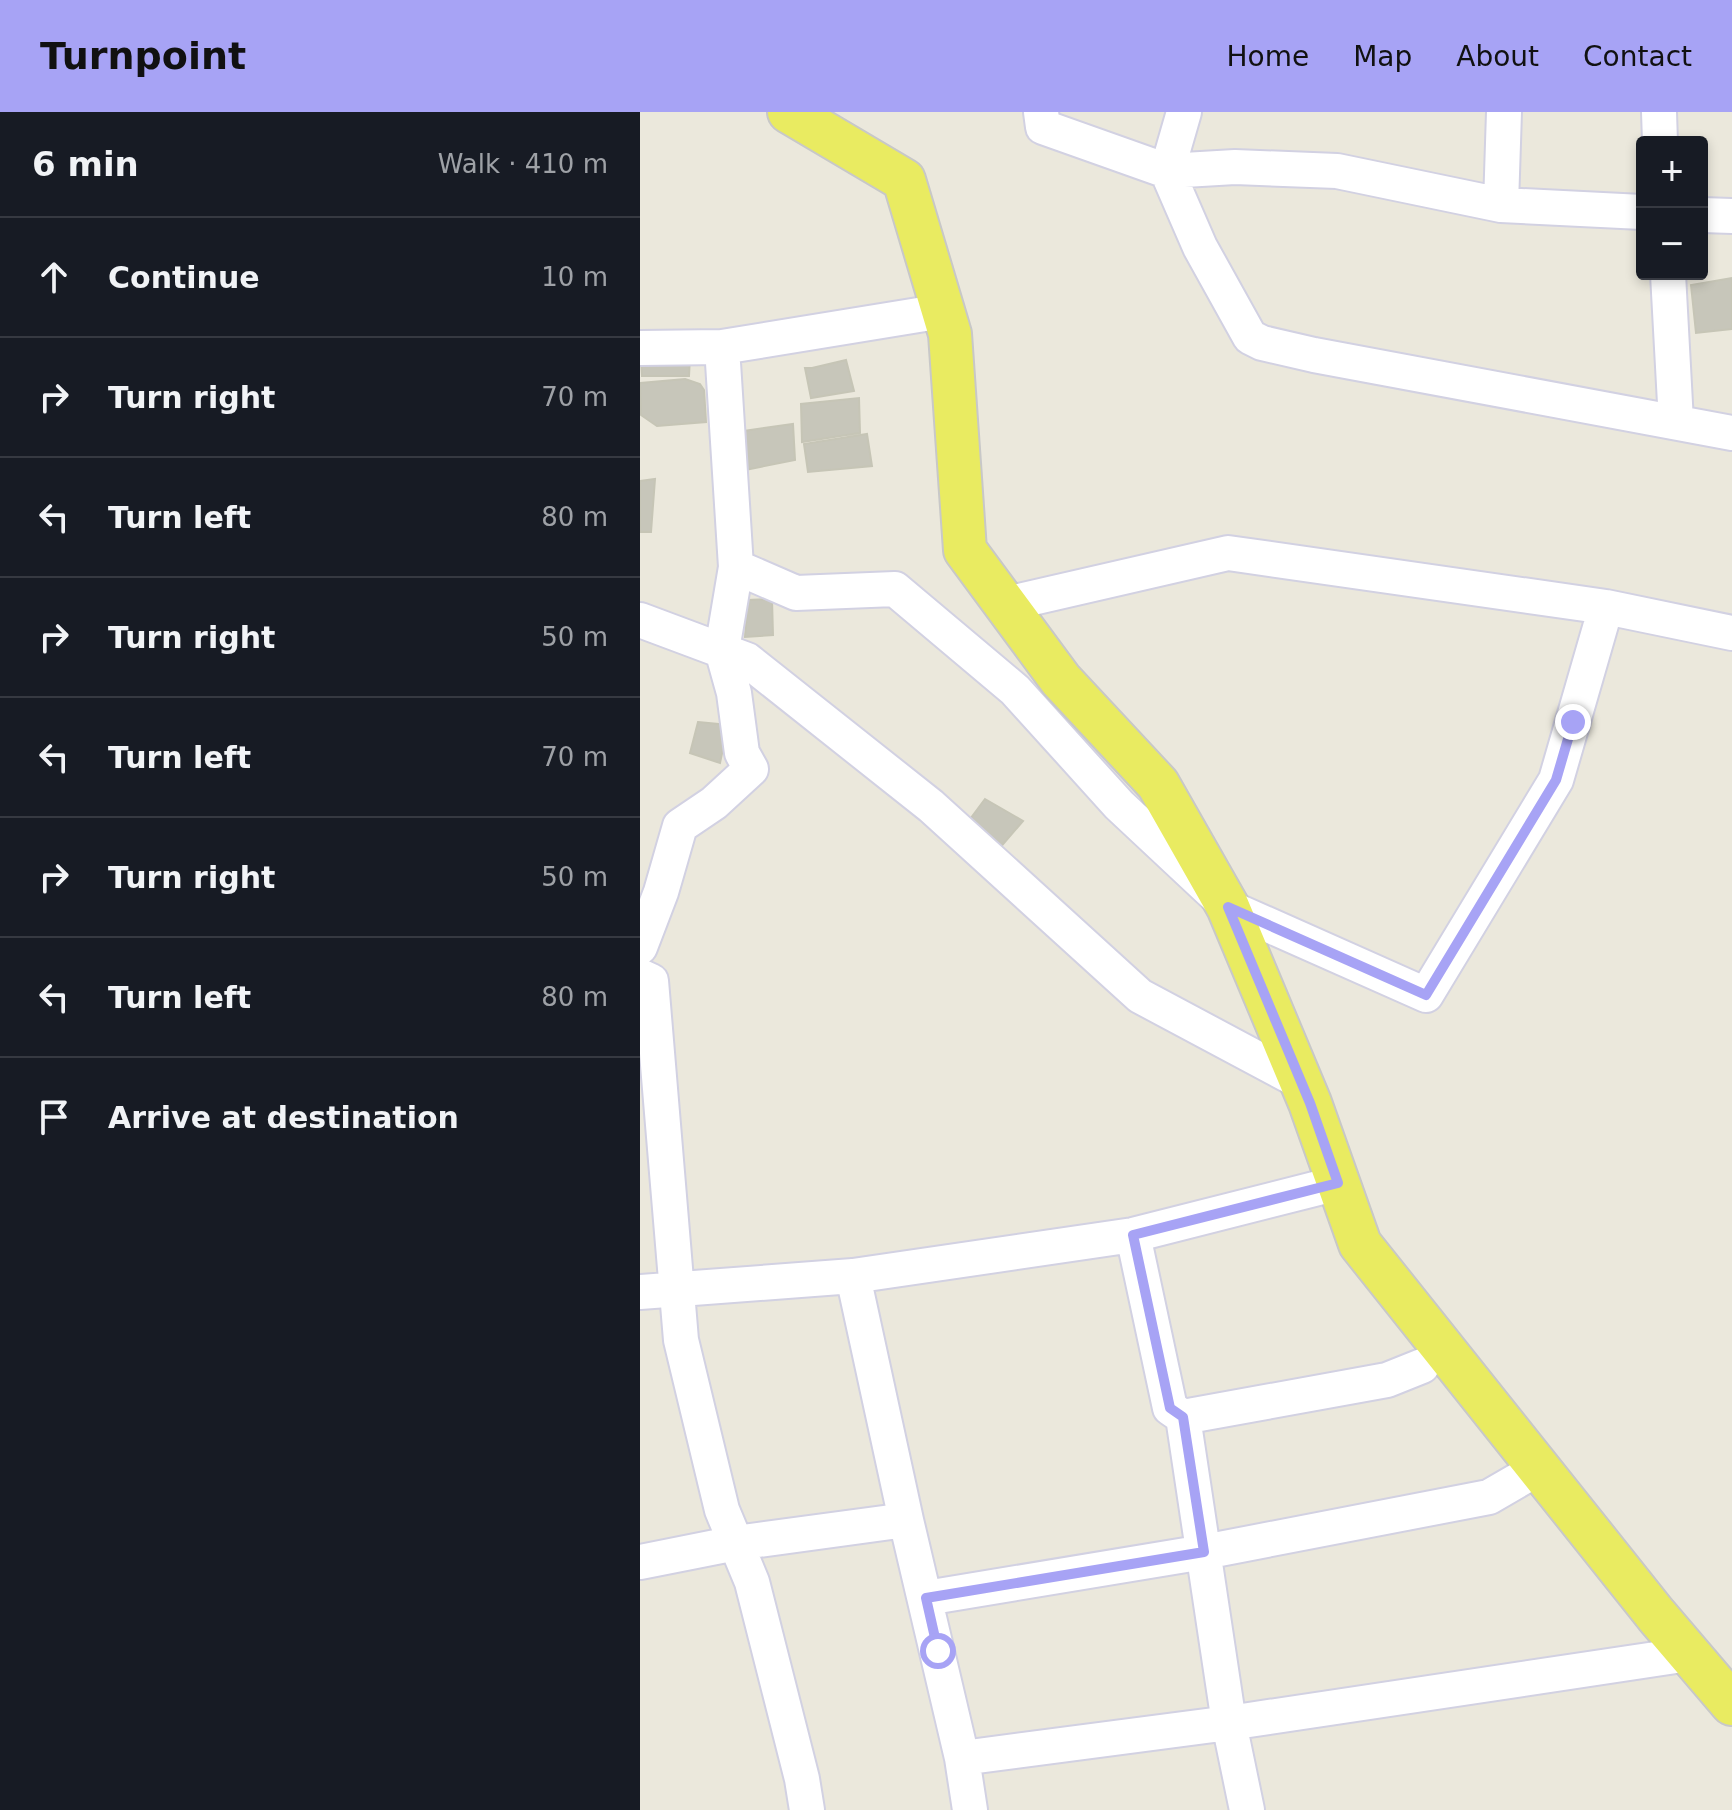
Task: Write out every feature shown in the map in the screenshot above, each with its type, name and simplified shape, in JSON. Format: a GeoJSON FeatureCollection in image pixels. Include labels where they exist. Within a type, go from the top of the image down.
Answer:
{"type":"FeatureCollection","features":[{"type":"Feature","properties":{"kind":"main road"},"geometry":{"type":"LineString","coordinates":[[789,112],[904,180],[950,334],[965,550],[1061,680],[1158,784],[1228,907],[1301,1082],[1360,1244],[1732,1704]]}},
{"type":"Feature","properties":{"kind":"street"},"geometry":{"type":"LineString","coordinates":[[1041,112],[1043,127],[1167,171],[1235,167],[1337,171],[1501,205],[1636,212]]}},
{"type":"Feature","properties":{"kind":"street"},"geometry":{"type":"LineString","coordinates":[[1184,112],[1167,171],[1200,247],[1250,337],[1262,343],[1314,355],[1732,433]]}},
{"type":"Feature","properties":{"kind":"street"},"geometry":{"type":"LineString","coordinates":[[1501,205],[1504,112]]}},
{"type":"Feature","properties":{"kind":"street"},"geometry":{"type":"LineString","coordinates":[[1659,112],[1660,136]]}},
{"type":"Feature","properties":{"kind":"street"},"geometry":{"type":"LineString","coordinates":[[1708,215],[1732,216]]}},
{"type":"Feature","properties":{"kind":"street"},"geometry":{"type":"LineString","coordinates":[[1668,280],[1676,422]]}},
{"type":"Feature","properties":{"kind":"street"},"geometry":{"type":"LineString","coordinates":[[640,348],[722,347],[943,311]]}},
{"type":"Feature","properties":{"kind":"street"},"geometry":{"type":"LineString","coordinates":[[640,947],[661,892],[680,826],[714,803],[751,769],[742,753],[734,693],[722,650],[736,567],[722,347]]}},
{"type":"Feature","properties":{"kind":"street"},"geometry":{"type":"LineString","coordinates":[[1006,604],[1228,553],[1606,607],[1732,633]]}},
{"type":"Feature","properties":{"kind":"street"},"geometry":{"type":"LineString","coordinates":[[736,567],[796,593],[895,589],[1015,690],[1119,805],[1228,907],[1426,995],[1556,780],[1606,607]]}},
{"type":"Feature","properties":{"kind":"street"},"geometry":{"type":"LineString","coordinates":[[640,620],[747,660],[931,806],[1140,996],[1301,1082]]}},
{"type":"Feature","properties":{"kind":"street"},"geometry":{"type":"LineString","coordinates":[[640,976],[651,981],[684,1355],[722,1510],[752,1582],[802,1779],[807,1810]]}},
{"type":"Feature","properties":{"kind":"street"},"geometry":{"type":"LineString","coordinates":[[640,1292],[853,1276],[1133,1235],[1338,1183]]}},
{"type":"Feature","properties":{"kind":"street"},"geometry":{"type":"LineString","coordinates":[[1133,1235],[1170,1408],[1183,1417],[1387,1380],[1422,1366]]}},
{"type":"Feature","properties":{"kind":"street"},"geometry":{"type":"LineString","coordinates":[[853,1276],[962,1758],[970,1810]]}},
{"type":"Feature","properties":{"kind":"street"},"geometry":{"type":"LineString","coordinates":[[1183,1417],[1229,1723],[1247,1810]]}},
{"type":"Feature","properties":{"kind":"street"},"geometry":{"type":"LineString","coordinates":[[926,1598],[1204,1552],[1489,1497],[1539,1468]]}},
{"type":"Feature","properties":{"kind":"street"},"geometry":{"type":"LineString","coordinates":[[640,1562],[736,1543],[906,1520]]}},
{"type":"Feature","properties":{"kind":"street"},"geometry":{"type":"LineString","coordinates":[[962,1758],[1229,1723],[1689,1654]]}},
{"type":"Feature","properties":{"kind":"building"},"geometry":{"type":"Polygon","coordinates":[[[1732,278],[1732,329],[1696,333],[1691,285],[1732,278]]]}},
{"type":"Feature","properties":{"kind":"building"},"geometry":{"type":"Polygon","coordinates":[[[690,357],[689,376],[642,376],[641,360],[690,357]]]}},
{"type":"Feature","properties":{"kind":"building"},"geometry":{"type":"Polygon","coordinates":[[[846,360],[854,391],[811,398],[805,368],[846,360]]]}},
{"type":"Feature","properties":{"kind":"building"},"geometry":{"type":"Polygon","coordinates":[[[685,379],[700,384],[704,390],[706,422],[657,426],[641,415],[640,383],[685,379]]]}},
{"type":"Feature","properties":{"kind":"building"},"geometry":{"type":"Polygon","coordinates":[[[859,398],[860,433],[802,442],[801,404],[859,398]]]}},
{"type":"Feature","properties":{"kind":"building"},"geometry":{"type":"Polygon","coordinates":[[[793,424],[795,460],[740,471],[736,432],[793,424]]]}},
{"type":"Feature","properties":{"kind":"building"},"geometry":{"type":"Polygon","coordinates":[[[867,434],[872,466],[808,472],[804,444],[867,434]]]}},
{"type":"Feature","properties":{"kind":"building"},"geometry":{"type":"Polygon","coordinates":[[[655,479],[651,532],[640,532],[640,481],[655,479]]]}},
{"type":"Feature","properties":{"kind":"building"},"geometry":{"type":"Polygon","coordinates":[[[772,599],[773,635],[745,637],[748,600],[772,599]]]}},
{"type":"Feature","properties":{"kind":"building"},"geometry":{"type":"Polygon","coordinates":[[[698,722],[728,725],[720,763],[690,753],[698,722]]]}},
{"type":"Feature","properties":{"kind":"building"},"geometry":{"type":"Polygon","coordinates":[[[985,799],[1023,821],[998,850],[968,822],[985,799]]]}},
{"type":"Feature","properties":{"kind":"route"},"geometry":{"type":"LineString","coordinates":[[938,1651],[926,1598],[1204,1552],[1183,1417],[1170,1408],[1133,1235],[1338,1183],[1310,1103],[1228,907],[1426,995],[1556,780],[1573,722]]}}]}
